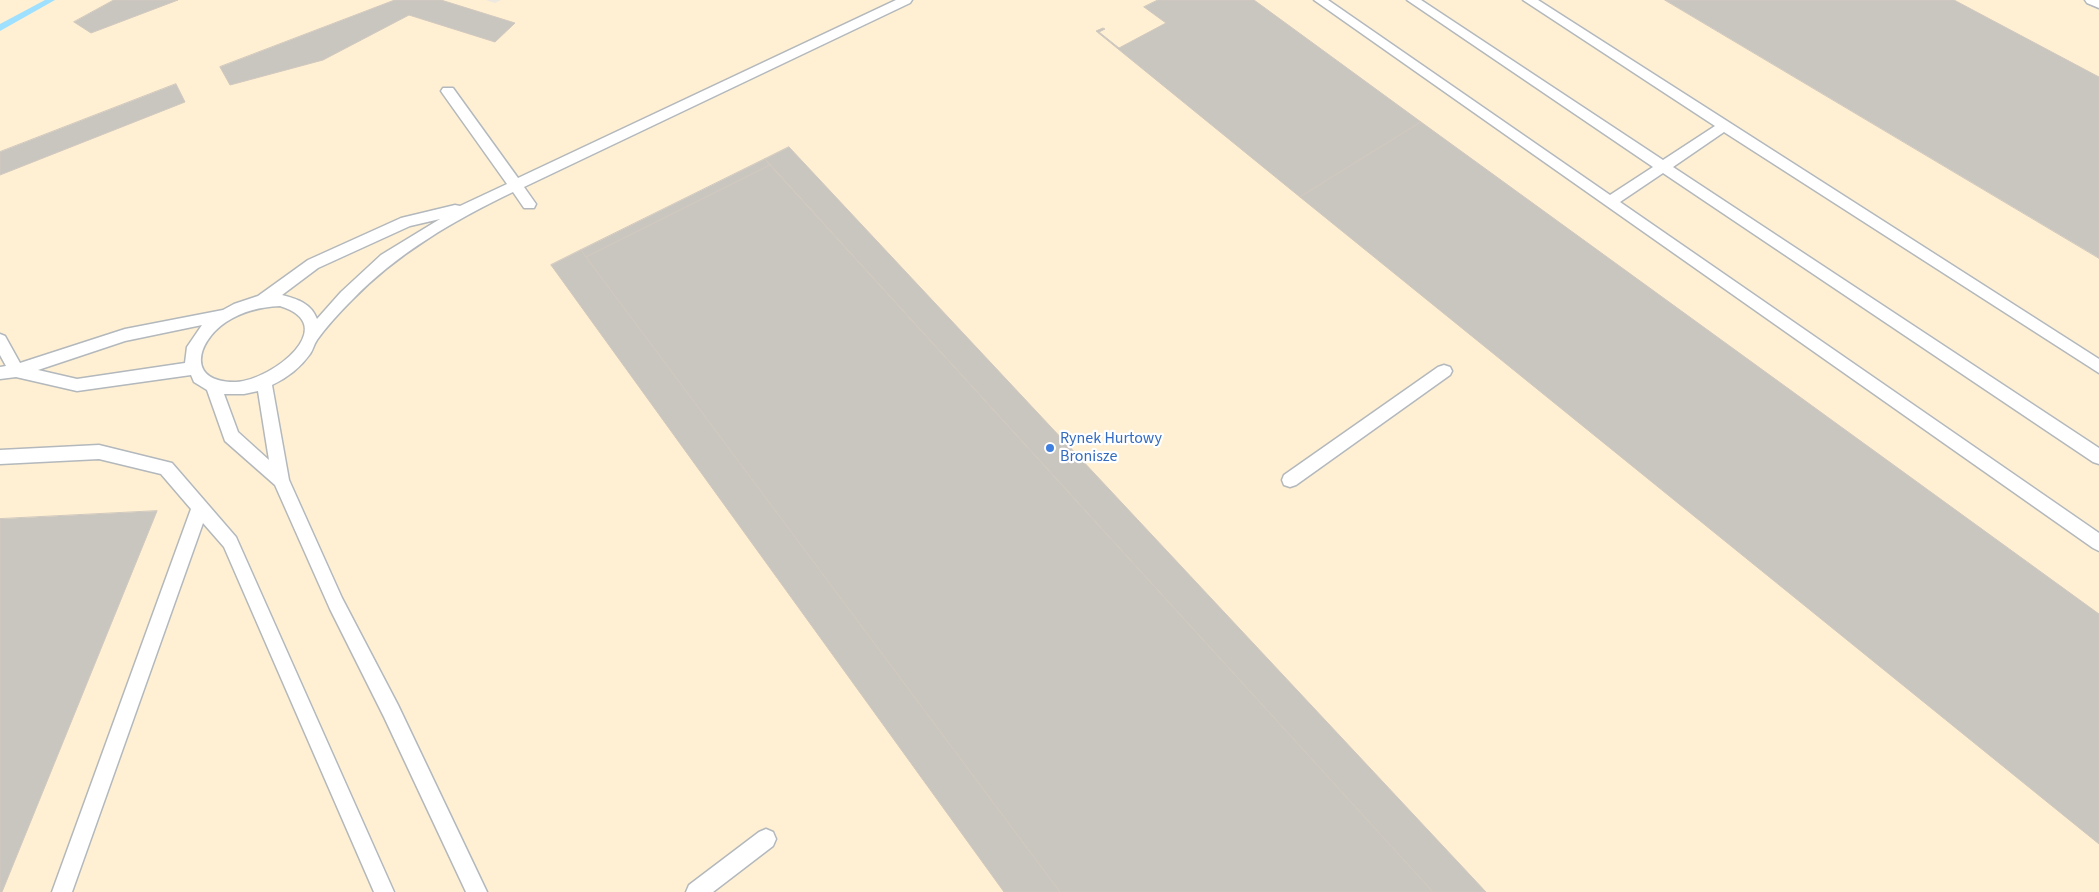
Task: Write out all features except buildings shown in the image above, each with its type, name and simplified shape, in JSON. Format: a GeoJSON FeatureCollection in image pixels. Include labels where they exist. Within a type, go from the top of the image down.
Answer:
{"type":"FeatureCollection","features":[{"type":"Feature","properties":{"kind":"lane"},"geometry":{"type":"LineString","coordinates":[[311,337],[346,296],[386,259],[470,207],[906,0]]}},
{"type":"Feature","properties":{"kind":"lane"},"geometry":{"type":"LineString","coordinates":[[1320,0],[2099,543]]}},
{"type":"Feature","properties":{"kind":"lane"},"geometry":{"type":"LineString","coordinates":[[1413,0],[2099,457]]}},
{"type":"Feature","properties":{"kind":"lane"},"geometry":{"type":"LineString","coordinates":[[1530,0],[2099,367]]}},
{"type":"Feature","properties":{"kind":"lane"},"geometry":{"type":"LineString","coordinates":[[2091,0],[2099,4]]}},
{"type":"Feature","properties":{"kind":"lane"},"geometry":{"type":"LineString","coordinates":[[448,91],[529,204]]}},
{"type":"Feature","properties":{"kind":"lane"},"geometry":{"type":"LineString","coordinates":[[1610,202],[1724,126]]}},
{"type":"Feature","properties":{"kind":"lane"},"geometry":{"type":"LineString","coordinates":[[262,301],[321,260],[406,222],[470,207]]}},
{"type":"Feature","properties":{"kind":"lane"},"geometry":{"type":"LineString","coordinates":[[262,301],[288,302],[295,304],[306,312],[312,323],[311,337],[306,350],[296,362],[281,373],[264,382],[246,388],[229,389],[213,386],[200,379],[194,368],[193,354],[198,340],[210,326],[225,314],[243,305],[262,301]]}},
{"type":"Feature","properties":{"kind":"lane"},"geometry":{"type":"LineString","coordinates":[[0,373],[16,371],[125,335],[225,314]]}},
{"type":"Feature","properties":{"kind":"lane"},"geometry":{"type":"LineString","coordinates":[[0,340],[16,371],[77,385],[194,368]]}},
{"type":"Feature","properties":{"kind":"lane"},"geometry":{"type":"LineString","coordinates":[[1290,480],[1444,371]]}},
{"type":"Feature","properties":{"kind":"lane"},"geometry":{"type":"LineString","coordinates":[[264,382],[281,480],[336,603],[391,712],[477,892]]}},
{"type":"Feature","properties":{"kind":"lane"},"geometry":{"type":"LineString","coordinates":[[213,386],[231,436],[281,480]]}},
{"type":"Feature","properties":{"kind":"lane"},"geometry":{"type":"LineString","coordinates":[[0,457],[99,452],[166,468],[230,542],[315,739],[384,892]]}},
{"type":"Feature","properties":{"kind":"lane"},"geometry":{"type":"LineString","coordinates":[[62,892],[200,507]]}},
{"type":"Feature","properties":{"kind":"lane"},"geometry":{"type":"LineString","coordinates":[[696,892],[766,840]]}},
{"type":"Feature","properties":{"kind":"shaded area","name":"Rynek Hurtowy Bronisze"},"geometry":{"type":"Polygon","coordinates":[[[0,0],[486,0],[495,3],[501,0],[2099,0],[2099,892],[0,892],[0,0]]]}},
{"type":"Feature","properties":{"kind":"waterway"},"geometry":{"type":"LineString","coordinates":[[0,28],[51,0]]}},
{"type":"Feature","properties":{"kind":"place","name":"Rynek Hurtowy Bronisze"},"geometry":{"type":"Point","coordinates":[1050,448]}}]}
